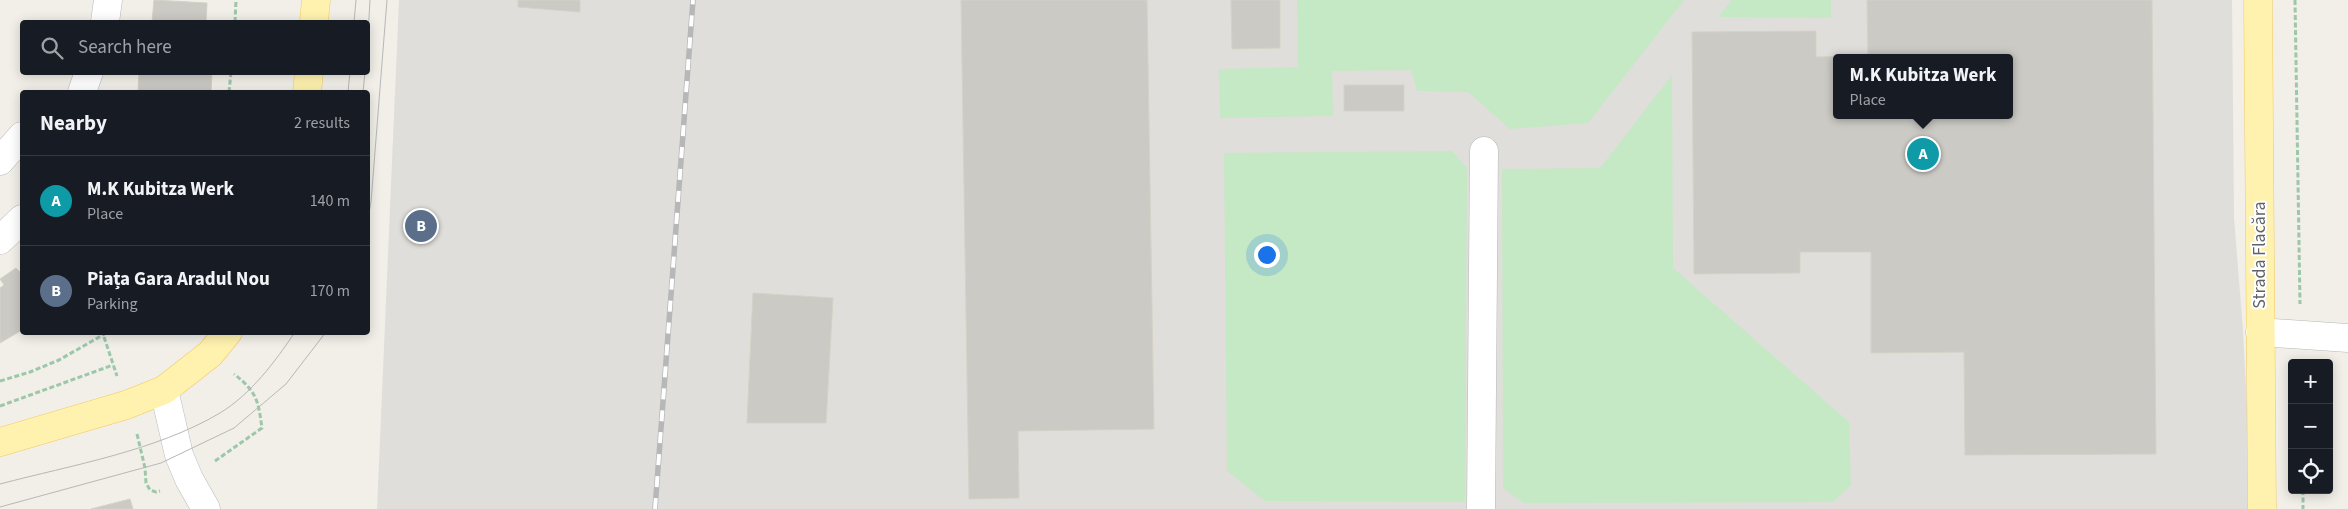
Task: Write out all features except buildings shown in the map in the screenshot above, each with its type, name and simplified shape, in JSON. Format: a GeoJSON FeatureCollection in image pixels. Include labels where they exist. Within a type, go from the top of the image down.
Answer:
{"type":"FeatureCollection","features":[{"type":"Feature","properties":{"kind":"main road"},"geometry":{"type":"LineString","coordinates":[[314,20],[316,0]]}},
{"type":"Feature","properties":{"kind":"main road","name":"Strada Flacăra"},"geometry":{"type":"LineString","coordinates":[[2258,0],[2262,509]]}},
{"type":"Feature","properties":{"kind":"main road"},"geometry":{"type":"LineString","coordinates":[[307,90],[309,75]]}},
{"type":"Feature","properties":{"kind":"main road"},"geometry":{"type":"LineString","coordinates":[[0,442],[126,405],[164,390],[198,364],[225,335]]}},
{"type":"Feature","properties":{"kind":"street"},"geometry":{"type":"LineString","coordinates":[[105,20],[108,0]]}},
{"type":"Feature","properties":{"kind":"street"},"geometry":{"type":"LineString","coordinates":[[83,90],[88,75]]}},
{"type":"Feature","properties":{"kind":"street"},"geometry":{"type":"LineString","coordinates":[[0,161],[20,138]]}},
{"type":"Feature","properties":{"kind":"street"},"geometry":{"type":"LineString","coordinates":[[1481,509],[1484,151]]}},
{"type":"Feature","properties":{"kind":"street"},"geometry":{"type":"LineString","coordinates":[[0,240],[20,221]]}},
{"type":"Feature","properties":{"kind":"street"},"geometry":{"type":"LineString","coordinates":[[2260,332],[2348,338]]}},
{"type":"Feature","properties":{"kind":"street"},"geometry":{"type":"LineString","coordinates":[[164,390],[179,455],[189,479],[206,509]]}},
{"type":"Feature","properties":{"kind":"path"},"geometry":{"type":"LineString","coordinates":[[235,20],[236,0]]}},
{"type":"Feature","properties":{"kind":"path"},"geometry":{"type":"LineString","coordinates":[[2296,0],[2300,335]]}},
{"type":"Feature","properties":{"kind":"path"},"geometry":{"type":"LineString","coordinates":[[229,90],[231,75]]}},
{"type":"Feature","properties":{"kind":"path"},"geometry":{"type":"LineString","coordinates":[[0,381],[30,372],[59,360],[103,335]]}},
{"type":"Feature","properties":{"kind":"path"},"geometry":{"type":"LineString","coordinates":[[0,406],[113,365]]}},
{"type":"Feature","properties":{"kind":"path"},"geometry":{"type":"LineString","coordinates":[[2303,494],[2303,509]]}},
{"type":"Feature","properties":{"kind":"shaded area"},"geometry":{"type":"Polygon","coordinates":[[[399,0],[2232,0],[2234,218],[2243,330],[2252,509],[377,509],[399,0]]]}},
{"type":"Feature","properties":{"kind":"green space"},"geometry":{"type":"Polygon","coordinates":[[[1297,0],[1684,0],[1588,123],[1510,129],[1468,92],[1417,91],[1411,70],[1332,71],[1333,116],[1220,118],[1219,69],[1298,67],[1297,0]]]}},
{"type":"Feature","properties":{"kind":"green space"},"geometry":{"type":"Polygon","coordinates":[[[1732,0],[1831,0],[1831,18],[1718,17],[1732,0]]]}},
{"type":"Feature","properties":{"kind":"green space"},"geometry":{"type":"Polygon","coordinates":[[[1672,75],[1673,268],[1849,422],[1851,485],[1833,502],[1524,503],[1503,488],[1502,169],[1600,168],[1672,75]]]}},
{"type":"Feature","properties":{"kind":"green space"},"geometry":{"type":"Polygon","coordinates":[[[1452,151],[1467,168],[1465,502],[1265,501],[1227,471],[1224,153],[1452,151]]]}},
{"type":"Feature","properties":{"kind":"tram line"},"geometry":{"type":"LineString","coordinates":[[354,20],[356,0]]}},
{"type":"Feature","properties":{"kind":"tram line"},"geometry":{"type":"LineString","coordinates":[[369,20],[370,0]]}},
{"type":"Feature","properties":{"kind":"tram line"},"geometry":{"type":"LineString","coordinates":[[370,207],[387,0]]}},
{"type":"Feature","properties":{"kind":"tram line"},"geometry":{"type":"LineString","coordinates":[[348,90],[350,75]]}},
{"type":"Feature","properties":{"kind":"tram line"},"geometry":{"type":"LineString","coordinates":[[363,90],[365,75]]}},
{"type":"Feature","properties":{"kind":"tram line"},"geometry":{"type":"LineString","coordinates":[[0,484],[113,456],[195,426],[220,413],[242,397],[271,366],[293,335]]}},
{"type":"Feature","properties":{"kind":"tram line"},"geometry":{"type":"LineString","coordinates":[[0,507],[161,463],[234,428],[286,384],[324,335]]}},
{"type":"Feature","properties":{"kind":"railway"},"geometry":{"type":"LineString","coordinates":[[655,509],[693,0]]}},
{"type":"Feature","properties":{"kind":"place","name":"M.K Kubitza Werk"},"geometry":{"type":"Point","coordinates":[1923,154]}},
{"type":"Feature","properties":{"kind":"place","name":"Piața Gara Aradul Nou"},"geometry":{"type":"Point","coordinates":[421,226]}}]}
